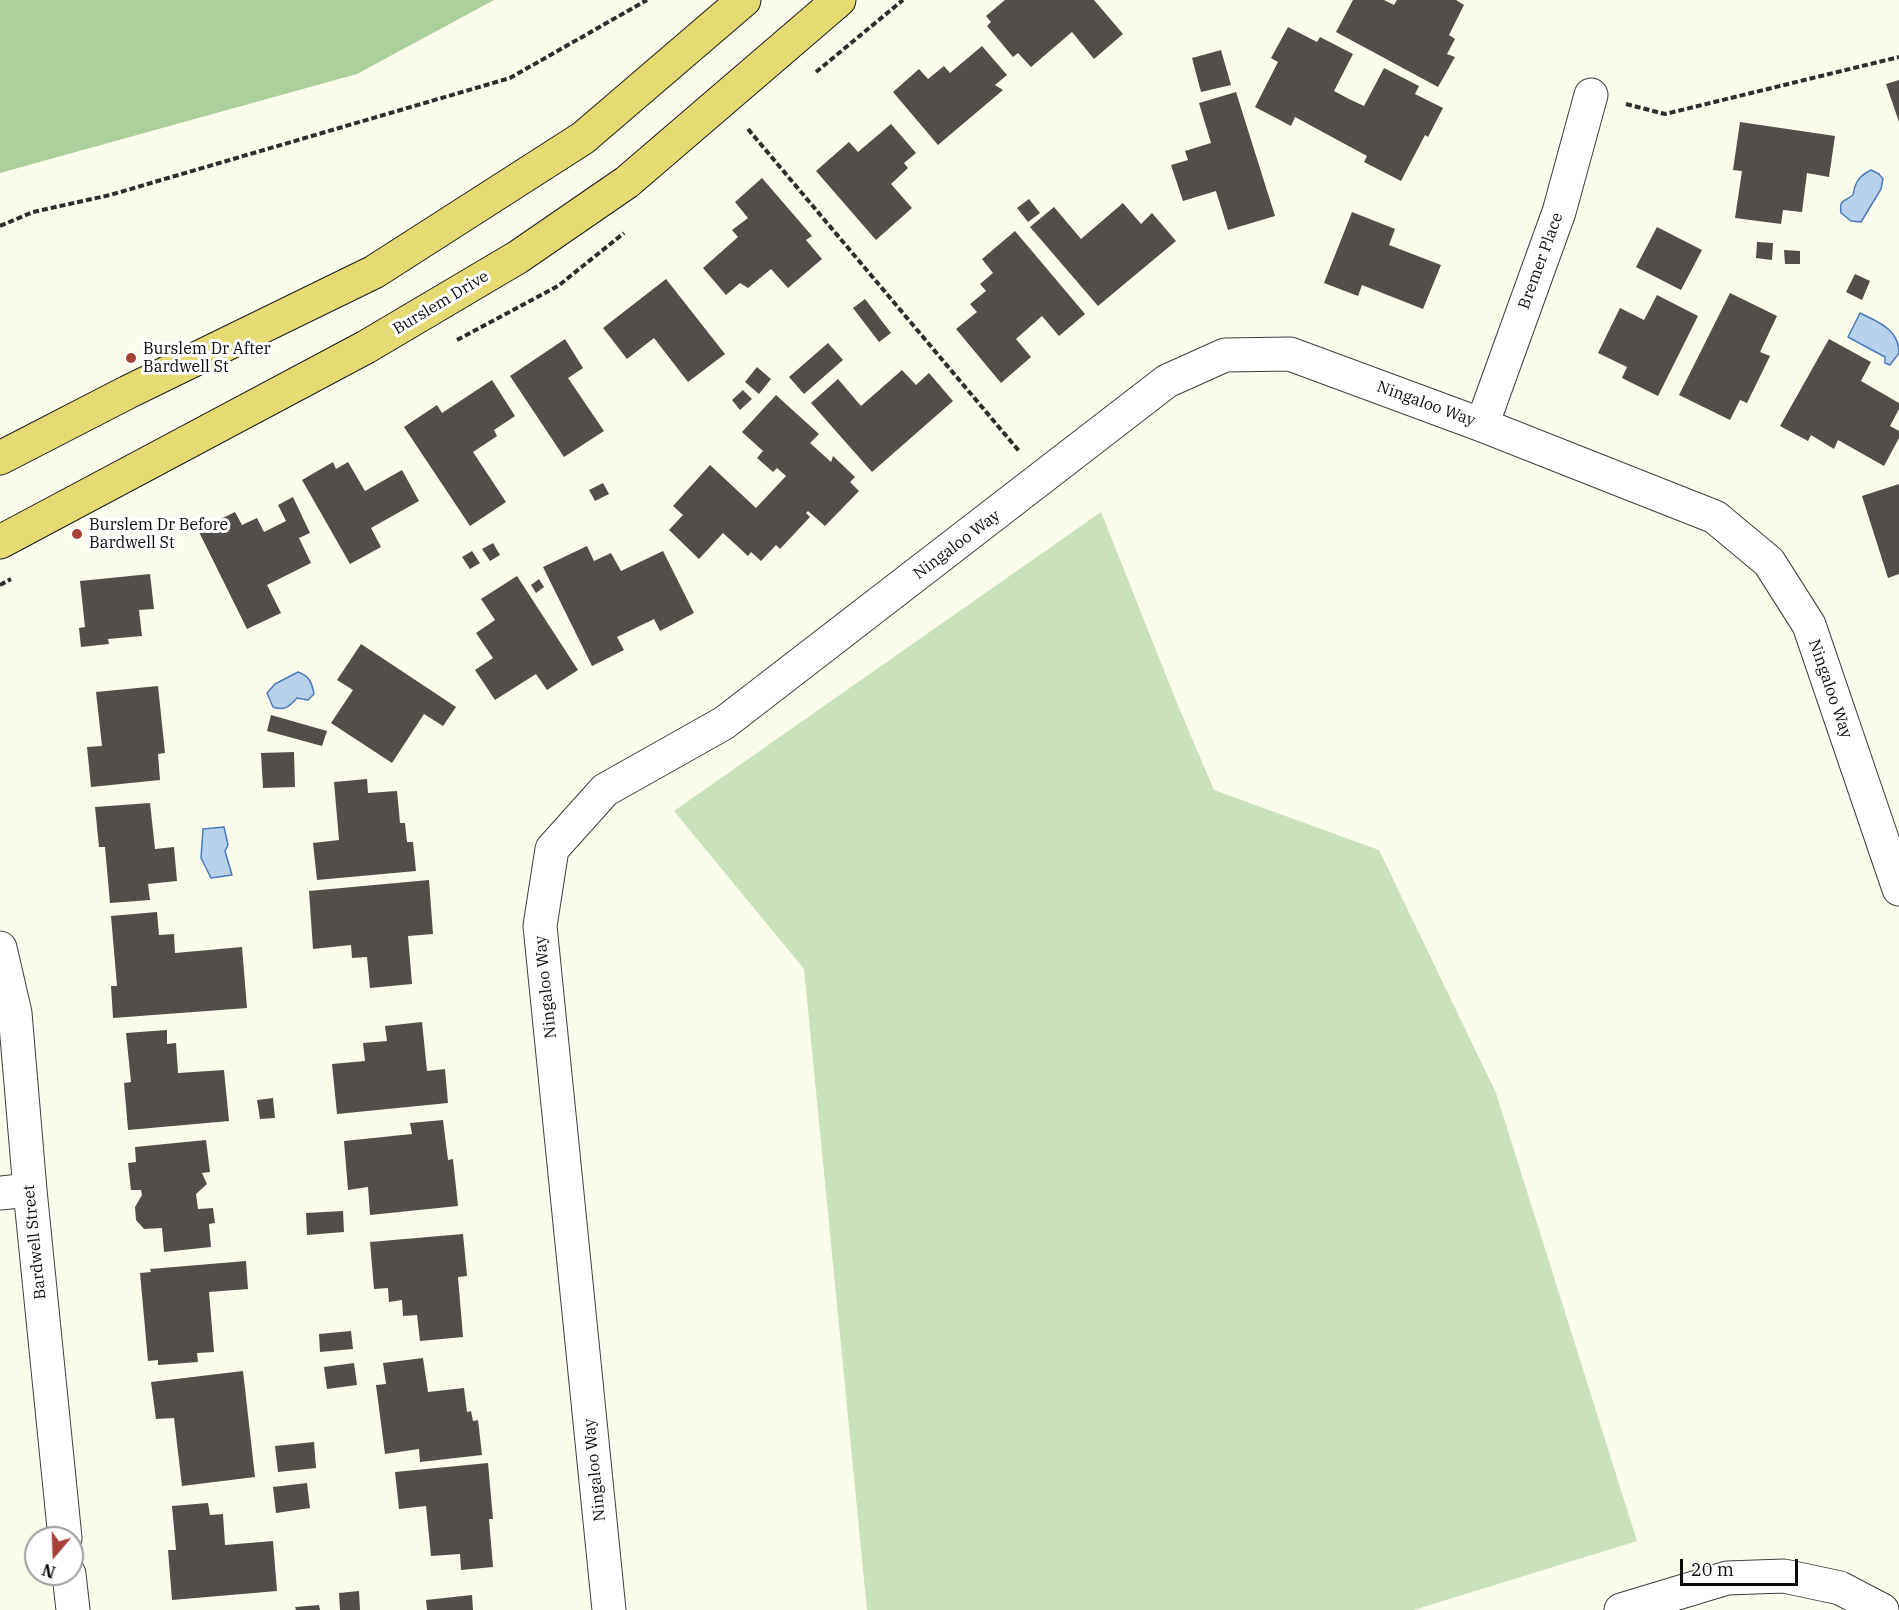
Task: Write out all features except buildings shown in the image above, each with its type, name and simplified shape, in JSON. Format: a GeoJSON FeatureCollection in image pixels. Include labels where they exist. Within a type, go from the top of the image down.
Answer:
{"type":"FeatureCollection","features":[{"type":"Feature","properties":{"kind":"main road"},"geometry":{"type":"LineString","coordinates":[[0,458],[128,392],[374,272],[583,138],[744,0]]}},
{"type":"Feature","properties":{"kind":"main road","name":"Burslem Drive"},"geometry":{"type":"LineString","coordinates":[[0,542],[366,347],[518,256],[627,182],[839,0]]}},
{"type":"Feature","properties":{"kind":"street","name":"Bremer Place"},"geometry":{"type":"LineString","coordinates":[[1482,425],[1559,212],[1591,95]]}},
{"type":"Feature","properties":{"kind":"street","name":"Ningaloo Way"},"geometry":{"type":"LineString","coordinates":[[609,1610],[540,926],[552,849],[606,790],[724,723],[1167,381],[1226,355],[1290,354],[1482,425],[1715,517],[1769,562],[1809,625],[1899,890]]}},
{"type":"Feature","properties":{"kind":"street","name":"Bardwell Street"},"geometry":{"type":"LineString","coordinates":[[0,948],[15,1013],[15,1191],[63,1526]]}},
{"type":"Feature","properties":{"kind":"street"},"geometry":{"type":"LineString","coordinates":[[1621,1610],[1727,1578],[1784,1576],[1840,1588],[1882,1610]]}},
{"type":"Feature","properties":{"kind":"street"},"geometry":{"type":"LineString","coordinates":[[70,1586],[73,1610]]}},
{"type":"Feature","properties":{"kind":"path"},"geometry":{"type":"LineString","coordinates":[[0,226],[33,212],[110,195],[510,78],[647,0]]}},
{"type":"Feature","properties":{"kind":"path"},"geometry":{"type":"LineString","coordinates":[[812,76],[903,0]]}},
{"type":"Feature","properties":{"kind":"path"},"geometry":{"type":"LineString","coordinates":[[1591,95],[1665,114],[1899,57]]}},
{"type":"Feature","properties":{"kind":"path"},"geometry":{"type":"LineString","coordinates":[[757,122],[748,129],[1043,479]]}},
{"type":"Feature","properties":{"kind":"green space"},"geometry":{"type":"Polygon","coordinates":[[[0,0],[494,0],[357,74],[0,173],[0,0]]]}},
{"type":"Feature","properties":{"kind":"green space"},"geometry":{"type":"Polygon","coordinates":[[[1101,512],[1214,790],[1379,850],[1496,1093],[1637,1541],[1414,1610],[867,1610],[804,969],[674,811],[1101,512]]]}},
{"type":"Feature","properties":{"kind":"water"},"geometry":{"type":"Polygon","coordinates":[[[1871,170],[1883,179],[1881,189],[1861,222],[1851,221],[1841,213],[1842,203],[1853,195],[1858,180],[1871,170]]]}},
{"type":"Feature","properties":{"kind":"water"},"geometry":{"type":"Polygon","coordinates":[[[1860,313],[1886,327],[1895,338],[1899,353],[1890,365],[1885,363],[1885,357],[1848,337],[1860,313]]]}},
{"type":"Feature","properties":{"kind":"water"},"geometry":{"type":"Polygon","coordinates":[[[298,672],[309,680],[314,694],[308,700],[297,698],[289,706],[283,708],[273,707],[267,693],[275,684],[298,672]]]}},
{"type":"Feature","properties":{"kind":"water"},"geometry":{"type":"Polygon","coordinates":[[[224,827],[228,845],[225,851],[232,875],[211,878],[201,858],[203,829],[224,827]]]}},
{"type":"Feature","properties":{"kind":"place","name":"Burslem Dr After Bardwell St"},"geometry":{"type":"Point","coordinates":[131,358]}},
{"type":"Feature","properties":{"kind":"place","name":"Burslem Dr Before Bardwell St"},"geometry":{"type":"Point","coordinates":[77,534]}}]}
